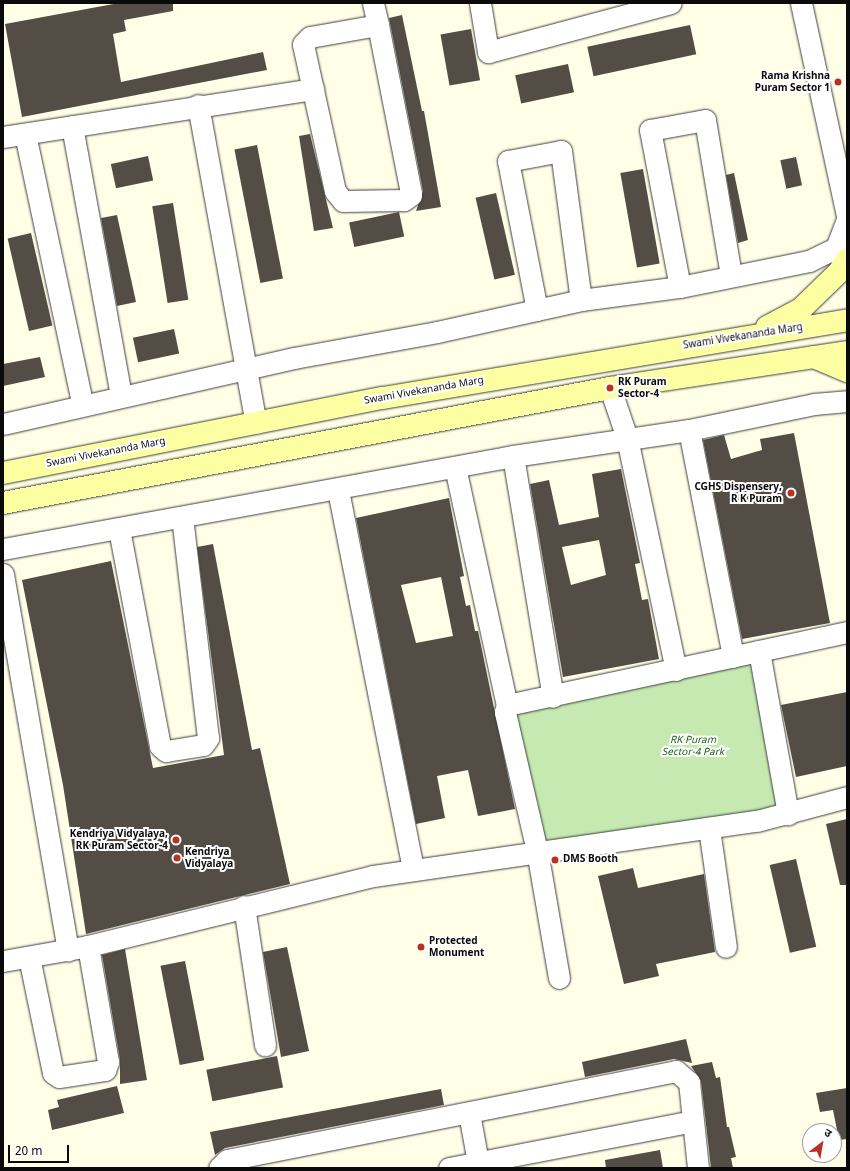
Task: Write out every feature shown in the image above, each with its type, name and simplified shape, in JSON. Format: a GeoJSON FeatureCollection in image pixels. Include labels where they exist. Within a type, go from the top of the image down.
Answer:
{"type":"FeatureCollection","features":[{"type":"Feature","properties":{"kind":"street"},"geometry":{"type":"LineString","coordinates":[[374,3],[410,197],[347,201],[337,197],[303,44],[306,39],[378,25]]}},
{"type":"Feature","properties":{"kind":"street"},"geometry":{"type":"LineString","coordinates":[[480,3],[488,52],[671,3]]}},
{"type":"Feature","properties":{"kind":"street"},"geometry":{"type":"LineString","coordinates":[[3,424],[82,403],[581,300],[680,287],[823,256],[840,242],[847,218],[801,3]]}},
{"type":"Feature","properties":{"kind":"street"},"geometry":{"type":"LineString","coordinates":[[3,137],[198,105],[313,89]]}},
{"type":"Feature","properties":{"kind":"street"},"geometry":{"type":"LineString","coordinates":[[198,105],[256,423]]}},
{"type":"Feature","properties":{"kind":"street"},"geometry":{"type":"LineString","coordinates":[[680,287],[650,130],[705,120],[731,276]]}},
{"type":"Feature","properties":{"kind":"street"},"geometry":{"type":"LineString","coordinates":[[72,126],[121,395]]}},
{"type":"Feature","properties":{"kind":"street"},"geometry":{"type":"LineString","coordinates":[[25,134],[82,403]]}},
{"type":"Feature","properties":{"kind":"street"},"geometry":{"type":"LineString","coordinates":[[537,310],[508,161],[561,151],[581,300]]}},
{"type":"Feature","properties":{"kind":"street"},"geometry":{"type":"LineString","coordinates":[[756,334],[802,308],[839,272],[847,259]]}},
{"type":"Feature","properties":{"kind":"street","name":"Swami Vivekananda Marg"},"geometry":{"type":"LineString","coordinates":[[3,474],[256,423],[756,334],[847,320]]}},
{"type":"Feature","properties":{"kind":"street"},"geometry":{"type":"LineString","coordinates":[[3,502],[610,388],[847,352]]}},
{"type":"Feature","properties":{"kind":"street"},"geometry":{"type":"LineString","coordinates":[[814,356],[847,371]]}},
{"type":"Feature","properties":{"kind":"street"},"geometry":{"type":"LineString","coordinates":[[610,388],[627,438],[676,670]]}},
{"type":"Feature","properties":{"kind":"street"},"geometry":{"type":"LineString","coordinates":[[3,549],[338,490],[513,456],[689,430],[814,404],[847,401]]}},
{"type":"Feature","properties":{"kind":"street"},"geometry":{"type":"LineString","coordinates":[[689,430],[733,657]]}},
{"type":"Feature","properties":{"kind":"street"},"geometry":{"type":"LineString","coordinates":[[513,456],[553,697]]}},
{"type":"Feature","properties":{"kind":"street"},"geometry":{"type":"LineString","coordinates":[[456,467],[507,705],[506,712],[537,851],[558,978]]}},
{"type":"Feature","properties":{"kind":"street"},"geometry":{"type":"LineString","coordinates":[[338,490],[413,870]]}},
{"type":"Feature","properties":{"kind":"street"},"geometry":{"type":"LineString","coordinates":[[119,529],[160,746],[166,751],[203,745],[208,738],[182,518]]}},
{"type":"Feature","properties":{"kind":"street"},"geometry":{"type":"LineString","coordinates":[[3,574],[68,950]]}},
{"type":"Feature","properties":{"kind":"street"},"geometry":{"type":"LineString","coordinates":[[507,705],[553,697],[847,632]]}},
{"type":"Feature","properties":{"kind":"street"},"geometry":{"type":"LineString","coordinates":[[759,651],[788,814]]}},
{"type":"Feature","properties":{"kind":"street"},"geometry":{"type":"LineString","coordinates":[[3,961],[88,946],[244,906],[413,870],[537,851],[709,828],[788,814],[847,797]]}},
{"type":"Feature","properties":{"kind":"street"},"geometry":{"type":"LineString","coordinates":[[709,828],[726,946]]}},
{"type":"Feature","properties":{"kind":"street"},"geometry":{"type":"LineString","coordinates":[[244,906],[265,1045]]}},
{"type":"Feature","properties":{"kind":"street"},"geometry":{"type":"LineString","coordinates":[[29,957],[53,1073],[59,1077],[105,1070],[108,1062],[88,946]]}},
{"type":"Feature","properties":{"kind":"street"},"geometry":{"type":"LineString","coordinates":[[219,1168],[227,1160],[676,1071],[689,1082],[698,1168]]}},
{"type":"Feature","properties":{"kind":"street"},"geometry":{"type":"LineString","coordinates":[[469,1113],[479,1165]]}},
{"type":"Feature","properties":{"kind":"street"},"geometry":{"type":"LineString","coordinates":[[449,1168],[479,1165],[693,1121]]}},
{"type":"Feature","properties":{"kind":"green space","name":"RK Puram Sector-4 Park"},"geometry":{"type":"Polygon","coordinates":[[[759,651],[788,814],[536,845],[507,705],[759,651]]]}},
{"type":"Feature","properties":{"kind":"building"},"geometry":{"type":"Polygon","coordinates":[[[119,3],[173,3],[173,11],[124,20],[126,31],[113,34],[121,82],[263,52],[267,70],[22,117],[5,24],[119,3]]]}},
{"type":"Feature","properties":{"kind":"building"},"geometry":{"type":"Polygon","coordinates":[[[402,15],[422,111],[424,111],[441,207],[416,211],[423,191],[389,18],[402,15]]]}},
{"type":"Feature","properties":{"kind":"building"},"geometry":{"type":"Polygon","coordinates":[[[690,25],[696,54],[594,76],[587,47],[690,25]]]}},
{"type":"Feature","properties":{"kind":"building"},"geometry":{"type":"Polygon","coordinates":[[[471,29],[480,80],[450,86],[440,34],[471,29]]]}},
{"type":"Feature","properties":{"kind":"building"},"geometry":{"type":"Polygon","coordinates":[[[568,64],[574,92],[521,104],[515,75],[568,64]]]}},
{"type":"Feature","properties":{"kind":"building"},"geometry":{"type":"Polygon","coordinates":[[[310,134],[333,228],[314,231],[299,136],[310,134]]]}},
{"type":"Feature","properties":{"kind":"building"},"geometry":{"type":"Polygon","coordinates":[[[257,145],[283,279],[260,283],[234,149],[257,145]]]}},
{"type":"Feature","properties":{"kind":"building"},"geometry":{"type":"Polygon","coordinates":[[[148,156],[153,180],[116,188],[111,164],[148,156]]]}},
{"type":"Feature","properties":{"kind":"building"},"geometry":{"type":"Polygon","coordinates":[[[796,157],[802,185],[786,189],[780,160],[796,157]]]}},
{"type":"Feature","properties":{"kind":"building"},"geometry":{"type":"Polygon","coordinates":[[[643,169],[660,264],[637,268],[620,173],[643,169]]]}},
{"type":"Feature","properties":{"kind":"building"},"geometry":{"type":"Polygon","coordinates":[[[734,173],[748,240],[738,243],[726,175],[734,173]]]}},
{"type":"Feature","properties":{"kind":"building"},"geometry":{"type":"Polygon","coordinates":[[[496,193],[515,275],[494,280],[476,198],[496,193]]]}},
{"type":"Feature","properties":{"kind":"building"},"geometry":{"type":"Polygon","coordinates":[[[173,203],[188,300],[168,303],[152,206],[173,203]]]}},
{"type":"Feature","properties":{"kind":"building"},"geometry":{"type":"Polygon","coordinates":[[[399,212],[404,236],[354,247],[349,223],[399,212]]]}},
{"type":"Feature","properties":{"kind":"building"},"geometry":{"type":"Polygon","coordinates":[[[117,215],[136,302],[117,306],[101,218],[117,215]]]}},
{"type":"Feature","properties":{"kind":"building"},"geometry":{"type":"Polygon","coordinates":[[[31,233],[52,326],[29,331],[8,238],[31,233]]]}},
{"type":"Feature","properties":{"kind":"building"},"geometry":{"type":"Polygon","coordinates":[[[174,329],[179,353],[138,362],[133,338],[174,329]]]}},
{"type":"Feature","properties":{"kind":"building"},"geometry":{"type":"Polygon","coordinates":[[[40,357],[45,377],[3,386],[3,364],[40,357]]]}},
{"type":"Feature","properties":{"kind":"building"},"geometry":{"type":"Polygon","coordinates":[[[794,433],[830,623],[742,639],[703,440],[724,435],[731,459],[762,450],[760,439],[794,433]]]}},
{"type":"Feature","properties":{"kind":"building"},"geometry":{"type":"Polygon","coordinates":[[[621,469],[640,563],[635,564],[642,600],[648,599],[659,659],[563,677],[530,484],[549,480],[559,525],[599,517],[592,474],[621,469]],[[599,540],[562,547],[571,585],[606,575],[599,540]]]}},
{"type":"Feature","properties":{"kind":"building"},"geometry":{"type":"Polygon","coordinates":[[[449,498],[464,576],[460,577],[466,606],[470,605],[475,631],[478,631],[515,809],[478,816],[468,770],[437,776],[445,818],[416,824],[356,518],[449,498]],[[441,577],[401,585],[416,643],[453,636],[441,577]]]}},
{"type":"Feature","properties":{"kind":"building"},"geometry":{"type":"Polygon","coordinates":[[[213,544],[252,750],[260,748],[290,884],[86,934],[63,785],[22,580],[111,561],[153,768],[224,755],[197,547],[213,544]]]}},
{"type":"Feature","properties":{"kind":"building"},"geometry":{"type":"Polygon","coordinates":[[[847,692],[847,766],[796,777],[781,705],[847,692]]]}},
{"type":"Feature","properties":{"kind":"building"},"geometry":{"type":"Polygon","coordinates":[[[847,819],[847,885],[840,885],[826,824],[847,819]]]}},
{"type":"Feature","properties":{"kind":"building"},"geometry":{"type":"Polygon","coordinates":[[[796,859],[816,947],[790,953],[770,865],[796,859]]]}},
{"type":"Feature","properties":{"kind":"building"},"geometry":{"type":"Polygon","coordinates":[[[633,868],[638,888],[704,874],[715,952],[656,964],[659,976],[624,984],[598,876],[633,868]]]}},
{"type":"Feature","properties":{"kind":"building"},"geometry":{"type":"Polygon","coordinates":[[[287,947],[309,1051],[281,1057],[263,952],[287,947]]]}},
{"type":"Feature","properties":{"kind":"building"},"geometry":{"type":"Polygon","coordinates":[[[125,949],[147,1080],[120,1084],[120,1060],[102,955],[125,949]]]}},
{"type":"Feature","properties":{"kind":"building"},"geometry":{"type":"Polygon","coordinates":[[[185,961],[204,1060],[180,1065],[160,966],[185,961]]]}},
{"type":"Feature","properties":{"kind":"building"},"geometry":{"type":"Polygon","coordinates":[[[686,1039],[692,1063],[674,1059],[585,1077],[582,1062],[686,1039]]]}},
{"type":"Feature","properties":{"kind":"building"},"geometry":{"type":"Polygon","coordinates":[[[277,1056],[283,1087],[212,1101],[206,1070],[277,1056]]]}},
{"type":"Feature","properties":{"kind":"building"},"geometry":{"type":"Polygon","coordinates":[[[712,1062],[716,1078],[720,1077],[727,1127],[729,1127],[736,1157],[731,1158],[733,1168],[711,1168],[701,1081],[691,1066],[712,1062]]]}},
{"type":"Feature","properties":{"kind":"building"},"geometry":{"type":"Polygon","coordinates":[[[117,1086],[124,1113],[52,1130],[48,1110],[59,1107],[57,1100],[117,1086]]]}},
{"type":"Feature","properties":{"kind":"building"},"geometry":{"type":"Polygon","coordinates":[[[847,1088],[847,1139],[842,1140],[842,1123],[836,1123],[833,1110],[820,1112],[816,1093],[847,1088]]]}},
{"type":"Feature","properties":{"kind":"building"},"geometry":{"type":"Polygon","coordinates":[[[441,1089],[444,1105],[225,1148],[215,1155],[210,1132],[441,1089]]]}},
{"type":"Feature","properties":{"kind":"building"},"geometry":{"type":"Polygon","coordinates":[[[660,1150],[663,1168],[606,1168],[605,1160],[660,1150]]]}},
{"type":"Feature","properties":{"kind":"place","name":"Rama Krishna Puram Sector 1"},"geometry":{"type":"Point","coordinates":[838,82]}},
{"type":"Feature","properties":{"kind":"place","name":"RK Puram Sector-4"},"geometry":{"type":"Point","coordinates":[610,388]}},
{"type":"Feature","properties":{"kind":"place","name":"CGHS Dispensery, R K Puram"},"geometry":{"type":"Point","coordinates":[791,493]}},
{"type":"Feature","properties":{"kind":"place","name":"Kendriya Vidyalaya, RK Puram Sector-4"},"geometry":{"type":"Point","coordinates":[176,840]}},
{"type":"Feature","properties":{"kind":"place","name":"Kendriya Vidyalaya"},"geometry":{"type":"Point","coordinates":[177,858]}},
{"type":"Feature","properties":{"kind":"place","name":"DMS Booth"},"geometry":{"type":"Point","coordinates":[555,860]}},
{"type":"Feature","properties":{"kind":"place","name":"Protected Monument"},"geometry":{"type":"Point","coordinates":[421,947]}}]}
